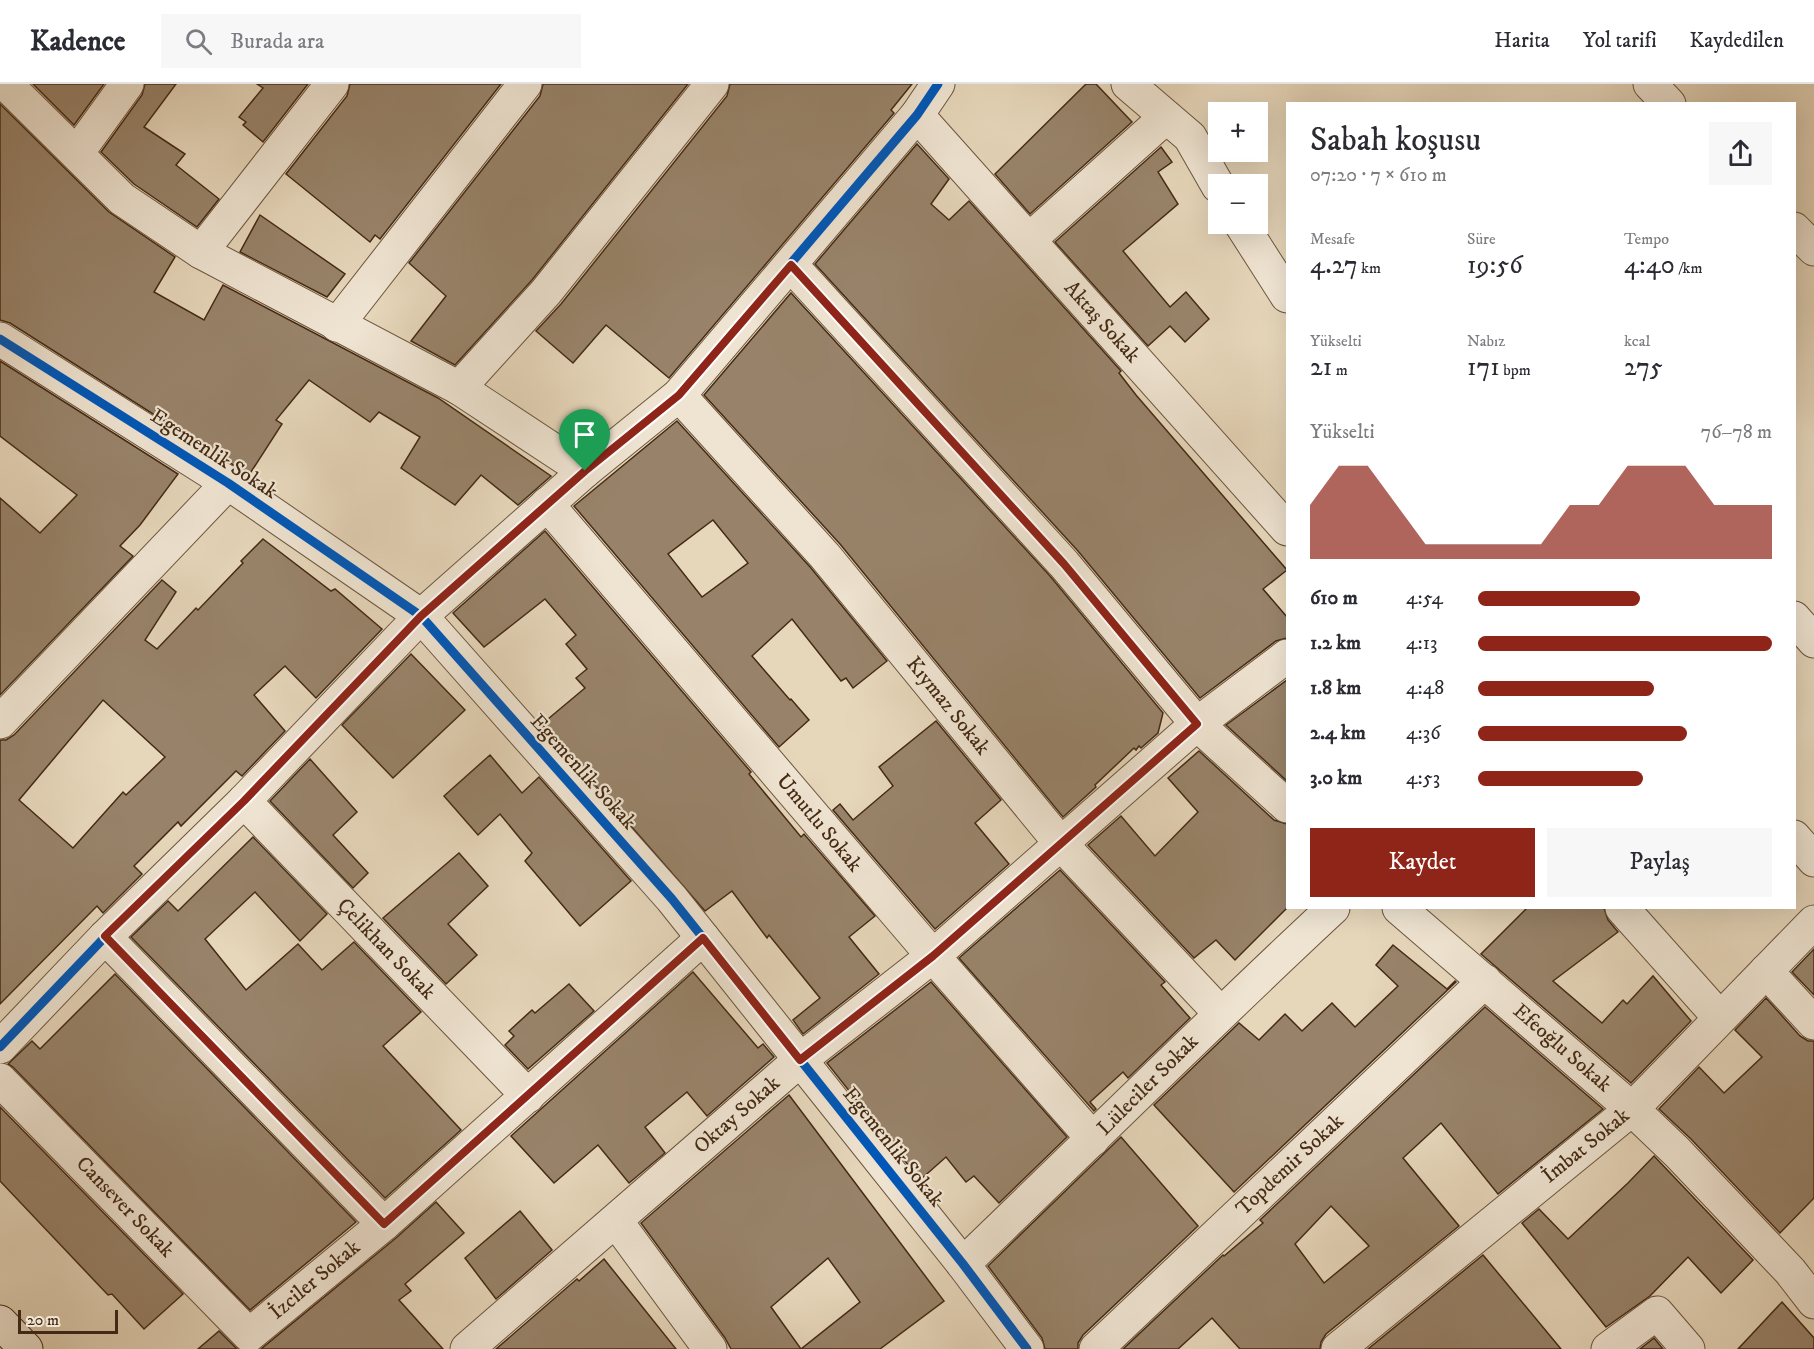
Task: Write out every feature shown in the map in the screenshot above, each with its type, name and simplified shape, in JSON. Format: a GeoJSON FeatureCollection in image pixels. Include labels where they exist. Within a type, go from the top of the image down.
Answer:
{"type":"FeatureCollection","features":[{"type":"Feature","properties":{"kind":"street"},"geometry":{"type":"LineString","coordinates":[[6,84],[122,199],[201,252],[459,388],[585,471]]}},
{"type":"Feature","properties":{"kind":"street"},"geometry":{"type":"LineString","coordinates":[[76,153],[127,84]]}},
{"type":"Feature","properties":{"kind":"street"},"geometry":{"type":"LineString","coordinates":[[201,252],[332,84]]}},
{"type":"Feature","properties":{"kind":"street"},"geometry":{"type":"LineString","coordinates":[[338,325],[525,84]]}},
{"type":"Feature","properties":{"kind":"street"},"geometry":{"type":"LineString","coordinates":[[459,388],[546,292],[712,84]]}},
{"type":"Feature","properties":{"kind":"street"},"geometry":{"type":"LineString","coordinates":[[0,1047],[105,936],[244,801],[421,616],[585,471],[679,395],[917,115],[938,84]]}},
{"type":"Feature","properties":{"kind":"street"},"geometry":{"type":"LineString","coordinates":[[1128,84],[1190,137],[1211,174]]}},
{"type":"Feature","properties":{"kind":"street"},"geometry":{"type":"LineString","coordinates":[[1650,84],[1667,102]]}},
{"type":"Feature","properties":{"kind":"street","name":"Aktaş Sokak"},"geometry":{"type":"LineString","coordinates":[[917,115],[1286,528]]}},
{"type":"Feature","properties":{"kind":"street"},"geometry":{"type":"LineString","coordinates":[[1029,240],[1166,117]]}},
{"type":"Feature","properties":{"kind":"street"},"geometry":{"type":"LineString","coordinates":[[1796,231],[1814,249]]}},
{"type":"Feature","properties":{"kind":"street"},"geometry":{"type":"LineString","coordinates":[[1247,234],[1286,294]]}},
{"type":"Feature","properties":{"kind":"street"},"geometry":{"type":"LineString","coordinates":[[791,265],[1064,564],[1197,724],[1286,805]]}},
{"type":"Feature","properties":{"kind":"street","name":"Egemenlik Sokak"},"geometry":{"type":"LineString","coordinates":[[0,339],[228,483],[421,616],[672,899],[963,1264],[1027,1349]]}},
{"type":"Feature","properties":{"kind":"street","name":"Kıymaz Sokak"},"geometry":{"type":"LineString","coordinates":[[679,395],[825,556],[1062,845],[1220,1013]]}},
{"type":"Feature","properties":{"kind":"street"},"geometry":{"type":"LineString","coordinates":[[0,722],[228,483]]}},
{"type":"Feature","properties":{"kind":"street","name":"Umutlu Sokak"},"geometry":{"type":"LineString","coordinates":[[547,504],[933,956],[1093,1139]]}},
{"type":"Feature","properties":{"kind":"street"},"geometry":{"type":"LineString","coordinates":[[1796,620],[1814,641]]}},
{"type":"Feature","properties":{"kind":"street","name":"Oktay Sokak"},"geometry":{"type":"LineString","coordinates":[[467,1349],[800,1060],[933,956],[1197,724],[1286,657]]}},
{"type":"Feature","properties":{"kind":"street","name":"Çelikhan Sokak"},"geometry":{"type":"LineString","coordinates":[[244,801],[528,1096]]}},
{"type":"Feature","properties":{"kind":"street"},"geometry":{"type":"LineString","coordinates":[[1796,839],[1814,860]]}},
{"type":"Feature","properties":{"kind":"street","name":"Lüleciler Sokak"},"geometry":{"type":"LineString","coordinates":[[963,1264],[1220,1013],[1332,909]]}},
{"type":"Feature","properties":{"kind":"street","name":"Efeoğlu Sokak"},"geometry":{"type":"LineString","coordinates":[[1400,909],[1632,1109],[1677,1152],[1790,1271],[1814,1302]]}},
{"type":"Feature","properties":{"kind":"street"},"geometry":{"type":"LineString","coordinates":[[1623,909],[1720,1018]]}},
{"type":"Feature","properties":{"kind":"street","name":"İmbat Sokak"},"geometry":{"type":"LineString","coordinates":[[1338,1349],[1632,1109],[1814,922]]}},
{"type":"Feature","properties":{"kind":"street"},"geometry":{"type":"LineString","coordinates":[[105,936],[384,1224]]}},
{"type":"Feature","properties":{"kind":"street","name":"İzciler Sokak"},"geometry":{"type":"LineString","coordinates":[[249,1335],[384,1224],[703,938]]}},
{"type":"Feature","properties":{"kind":"street"},"geometry":{"type":"LineString","coordinates":[[1766,971],[1814,1023]]}},
{"type":"Feature","properties":{"kind":"street","name":"Topdemir Sokak"},"geometry":{"type":"LineString","coordinates":[[1096,1349],[1485,981]]}},
{"type":"Feature","properties":{"kind":"street","name":"Cansever Sokak"},"geometry":{"type":"LineString","coordinates":[[0,1080],[249,1335]]}},
{"type":"Feature","properties":{"kind":"street"},"geometry":{"type":"LineString","coordinates":[[616,1221],[710,1349]]}},
{"type":"Feature","properties":{"kind":"street"},"geometry":{"type":"LineString","coordinates":[[1608,1349],[1657,1313],[1688,1349]]}},
{"type":"Feature","properties":{"kind":"street"},"geometry":{"type":"LineString","coordinates":[[0,1322],[26,1349]]}},
{"type":"Feature","properties":{"kind":"building"},"geometry":{"type":"Polygon","coordinates":[[[33,84],[104,84],[74,125],[33,84]]]}},
{"type":"Feature","properties":{"kind":"building"},"geometry":{"type":"Polygon","coordinates":[[[145,84],[176,84],[144,127],[185,154],[176,165],[219,199],[197,227],[134,184],[101,152],[142,95],[145,84]]]}},
{"type":"Feature","properties":{"kind":"building"},"geometry":{"type":"Polygon","coordinates":[[[257,84],[308,84],[263,142],[243,125],[246,122],[239,117],[263,88],[257,84]]]}},
{"type":"Feature","properties":{"kind":"building"},"geometry":{"type":"Polygon","coordinates":[[[350,84],[501,84],[380,239],[375,235],[370,242],[286,174],[347,96],[350,84]]]}},
{"type":"Feature","properties":{"kind":"building"},"geometry":{"type":"Polygon","coordinates":[[[543,84],[688,84],[532,280],[455,365],[411,341],[446,296],[409,263],[540,96],[543,84]]]}},
{"type":"Feature","properties":{"kind":"building"},"geometry":{"type":"Polygon","coordinates":[[[730,84],[912,84],[891,110],[894,113],[669,378],[606,325],[573,363],[536,331],[561,304],[727,96],[730,84]]]}},
{"type":"Feature","properties":{"kind":"building"},"geometry":{"type":"Polygon","coordinates":[[[1086,84],[1096,84],[1132,122],[1030,214],[995,174],[1086,84]]]}},
{"type":"Feature","properties":{"kind":"building"},"geometry":{"type":"Polygon","coordinates":[[[0,104],[109,212],[175,257],[154,292],[204,320],[223,285],[438,398],[551,476],[518,505],[481,475],[455,505],[401,468],[420,437],[379,412],[370,422],[309,380],[276,420],[282,424],[249,475],[10,323],[0,320],[0,104]]]}},
{"type":"Feature","properties":{"kind":"building"},"geometry":{"type":"Polygon","coordinates":[[[917,144],[949,179],[931,204],[949,220],[969,201],[1121,371],[1119,373],[1136,395],[1286,569],[1263,589],[1286,616],[1286,638],[1276,641],[1200,698],[1078,551],[815,264],[917,144]]]}},
{"type":"Feature","properties":{"kind":"building"},"geometry":{"type":"Polygon","coordinates":[[[1161,147],[1172,162],[1158,172],[1178,204],[1123,251],[1170,307],[1186,292],[1209,319],[1185,342],[1170,326],[1148,346],[1055,242],[1161,147]]]}},
{"type":"Feature","properties":{"kind":"building"},"geometry":{"type":"Polygon","coordinates":[[[260,215],[345,274],[327,297],[240,252],[260,215]]]}},
{"type":"Feature","properties":{"kind":"building"},"geometry":{"type":"Polygon","coordinates":[[[791,293],[1050,576],[1163,713],[1158,733],[1141,748],[1139,746],[1136,750],[1134,748],[1063,817],[840,544],[704,395],[791,293]]]}},
{"type":"Feature","properties":{"kind":"building"},"geometry":{"type":"Polygon","coordinates":[[[0,361],[178,474],[140,525],[120,546],[133,556],[0,695],[0,498],[40,533],[77,495],[0,436],[0,361]]]}},
{"type":"Feature","properties":{"kind":"building"},"geometry":{"type":"Polygon","coordinates":[[[677,421],[811,568],[887,661],[853,688],[846,678],[841,681],[792,619],[752,656],[809,720],[779,747],[574,506],[677,421]],[[713,520],[668,554],[702,597],[748,563],[713,520]]]}},
{"type":"Feature","properties":{"kind":"building"},"geometry":{"type":"Polygon","coordinates":[[[545,531],[751,772],[749,774],[801,837],[804,834],[875,916],[849,937],[879,974],[803,1034],[793,1020],[820,998],[769,935],[767,938],[732,891],[705,911],[542,724],[585,688],[576,678],[587,669],[566,644],[576,635],[545,599],[484,647],[453,613],[545,531]]]}},
{"type":"Feature","properties":{"kind":"building"},"geometry":{"type":"Polygon","coordinates":[[[263,539],[331,591],[335,589],[382,629],[316,698],[285,666],[254,695],[285,731],[242,776],[236,771],[181,826],[178,822],[134,866],[142,874],[103,913],[97,906],[0,1004],[0,740],[6,740],[14,735],[162,580],[176,592],[145,640],[157,649],[243,563],[241,561],[263,539]],[[103,700],[19,800],[73,848],[123,792],[126,795],[165,757],[103,700]]]}},
{"type":"Feature","properties":{"kind":"building"},"geometry":{"type":"Polygon","coordinates":[[[411,654],[465,710],[393,778],[342,725],[411,654]]]}},
{"type":"Feature","properties":{"kind":"building"},"geometry":{"type":"Polygon","coordinates":[[[1286,681],[1286,780],[1226,725],[1286,681]]]}},
{"type":"Feature","properties":{"kind":"building"},"geometry":{"type":"Polygon","coordinates":[[[936,721],[1001,800],[975,823],[1009,864],[935,929],[833,810],[840,804],[853,820],[893,786],[879,767],[936,721]]]}},
{"type":"Feature","properties":{"kind":"building"},"geometry":{"type":"Polygon","coordinates":[[[1199,751],[1274,820],[1286,824],[1286,909],[1235,960],[1216,940],[1194,958],[1088,845],[1121,816],[1155,856],[1198,812],[1168,778],[1199,751]]]}},
{"type":"Feature","properties":{"kind":"building"},"geometry":{"type":"Polygon","coordinates":[[[490,755],[522,793],[539,777],[631,881],[580,926],[525,861],[532,853],[500,814],[478,835],[444,796],[490,755]]]}},
{"type":"Feature","properties":{"kind":"building"},"geometry":{"type":"Polygon","coordinates":[[[310,759],[357,812],[333,835],[368,873],[353,888],[270,801],[310,759]]]}},
{"type":"Feature","properties":{"kind":"building"},"geometry":{"type":"Polygon","coordinates":[[[253,837],[327,914],[300,941],[255,892],[205,939],[246,990],[298,944],[322,970],[354,942],[421,1012],[383,1046],[461,1130],[385,1198],[131,937],[168,901],[178,911],[253,837]]]}},
{"type":"Feature","properties":{"kind":"building"},"geometry":{"type":"Polygon","coordinates":[[[459,853],[488,886],[448,924],[477,955],[446,984],[383,918],[459,853]]]}},
{"type":"Feature","properties":{"kind":"building"},"geometry":{"type":"Polygon","coordinates":[[[1060,870],[1165,982],[1161,985],[1190,1018],[1128,1078],[1123,1072],[1090,1102],[1096,1109],[1094,1111],[959,958],[1060,870]]]}},
{"type":"Feature","properties":{"kind":"building"},"geometry":{"type":"Polygon","coordinates":[[[1526,909],[1604,909],[1608,920],[1618,932],[1553,981],[1602,1023],[1623,1000],[1627,1004],[1653,976],[1691,1021],[1631,1083],[1481,954],[1526,909]]]}},
{"type":"Feature","properties":{"kind":"building"},"geometry":{"type":"Polygon","coordinates":[[[1393,945],[1447,989],[1456,982],[1234,1192],[1154,1105],[1239,1023],[1259,1040],[1285,1014],[1302,1031],[1332,1003],[1355,1027],[1398,986],[1376,965],[1393,945]]]}},
{"type":"Feature","properties":{"kind":"building"},"geometry":{"type":"Polygon","coordinates":[[[1814,949],[1814,995],[1792,972],[1814,949]]]}},
{"type":"Feature","properties":{"kind":"building"},"geometry":{"type":"Polygon","coordinates":[[[693,972],[758,1048],[763,1044],[774,1057],[707,1116],[687,1092],[645,1127],[665,1153],[629,1183],[598,1145],[554,1183],[511,1136],[693,972]]]}},
{"type":"Feature","properties":{"kind":"building"},"geometry":{"type":"Polygon","coordinates":[[[115,974],[356,1222],[250,1310],[8,1064],[32,1041],[40,1049],[115,974]]]}},
{"type":"Feature","properties":{"kind":"building"},"geometry":{"type":"Polygon","coordinates":[[[931,982],[1067,1137],[999,1203],[974,1176],[966,1182],[946,1157],[920,1180],[827,1063],[931,982]]]}},
{"type":"Feature","properties":{"kind":"building"},"geometry":{"type":"Polygon","coordinates":[[[569,984],[594,1011],[528,1069],[505,1045],[514,1036],[509,1031],[532,1010],[535,1013],[569,984]]]}},
{"type":"Feature","properties":{"kind":"building"},"geometry":{"type":"Polygon","coordinates":[[[1766,998],[1800,1036],[1808,1041],[1814,1041],[1814,1198],[1780,1233],[1691,1139],[1659,1109],[1699,1067],[1724,1093],[1762,1057],[1735,1030],[1766,998]]]}},
{"type":"Feature","properties":{"kind":"building"},"geometry":{"type":"Polygon","coordinates":[[[1485,1007],[1603,1109],[1498,1194],[1441,1123],[1403,1158],[1459,1226],[1326,1334],[1320,1349],[1240,1349],[1212,1318],[1178,1349],[1123,1349],[1223,1255],[1263,1223],[1260,1220],[1485,1007]],[[1331,1206],[1295,1244],[1324,1283],[1369,1246],[1331,1206]]]}},
{"type":"Feature","properties":{"kind":"building"},"geometry":{"type":"Polygon","coordinates":[[[789,1095],[944,1301],[880,1349],[801,1349],[731,1349],[641,1223],[789,1095]],[[828,1258],[771,1307],[801,1349],[860,1302],[828,1258]]]}},
{"type":"Feature","properties":{"kind":"building"},"geometry":{"type":"Polygon","coordinates":[[[0,1107],[183,1294],[144,1329],[112,1294],[108,1295],[0,1181],[0,1107]]]}},
{"type":"Feature","properties":{"kind":"building"},"geometry":{"type":"Polygon","coordinates":[[[1121,1137],[1198,1226],[1083,1335],[1078,1343],[1078,1349],[1045,1349],[1042,1338],[988,1266],[1121,1137]]]}},
{"type":"Feature","properties":{"kind":"building"},"geometry":{"type":"Polygon","coordinates":[[[1654,1156],[1753,1260],[1721,1293],[1688,1257],[1650,1296],[1606,1327],[1522,1223],[1539,1209],[1568,1239],[1654,1156]]]}},
{"type":"Feature","properties":{"kind":"building"},"geometry":{"type":"Polygon","coordinates":[[[436,1202],[464,1233],[405,1284],[411,1291],[399,1300],[443,1349],[261,1349],[396,1238],[436,1202]]]}},
{"type":"Feature","properties":{"kind":"building"},"geometry":{"type":"Polygon","coordinates":[[[520,1211],[552,1250],[496,1299],[465,1258],[520,1211]]]}},
{"type":"Feature","properties":{"kind":"building"},"geometry":{"type":"Polygon","coordinates":[[[1483,1255],[1561,1349],[1368,1349],[1483,1255]]]}},
{"type":"Feature","properties":{"kind":"building"},"geometry":{"type":"Polygon","coordinates":[[[604,1259],[676,1349],[496,1349],[577,1279],[579,1281],[604,1259]]]}},
{"type":"Feature","properties":{"kind":"building"},"geometry":{"type":"Polygon","coordinates":[[[1782,1302],[1814,1338],[1814,1349],[1738,1349],[1782,1302]]]}},
{"type":"Feature","properties":{"kind":"building"},"geometry":{"type":"Polygon","coordinates":[[[219,1331],[237,1349],[198,1349],[219,1331]]]}},
{"type":"Feature","properties":{"kind":"building"},"geometry":{"type":"Polygon","coordinates":[[[1654,1338],[1663,1349],[1640,1349],[1654,1338]]]}},
{"type":"Feature","properties":{"kind":"cycle path"},"geometry":{"type":"LineString","coordinates":[[0,1047],[105,937],[244,801],[421,616],[585,471],[679,395],[917,115],[938,84]]}},
{"type":"Feature","properties":{"kind":"cycle path"},"geometry":{"type":"LineString","coordinates":[[0,339],[228,483],[421,616],[672,899],[963,1264],[1027,1349]]}},
{"type":"Feature","properties":{"kind":"route"},"geometry":{"type":"LineString","coordinates":[[791,265],[1064,564],[1197,724],[933,956],[800,1060],[703,938],[384,1224],[105,936],[244,801],[421,616],[585,471],[679,395],[791,265]]}}]}
